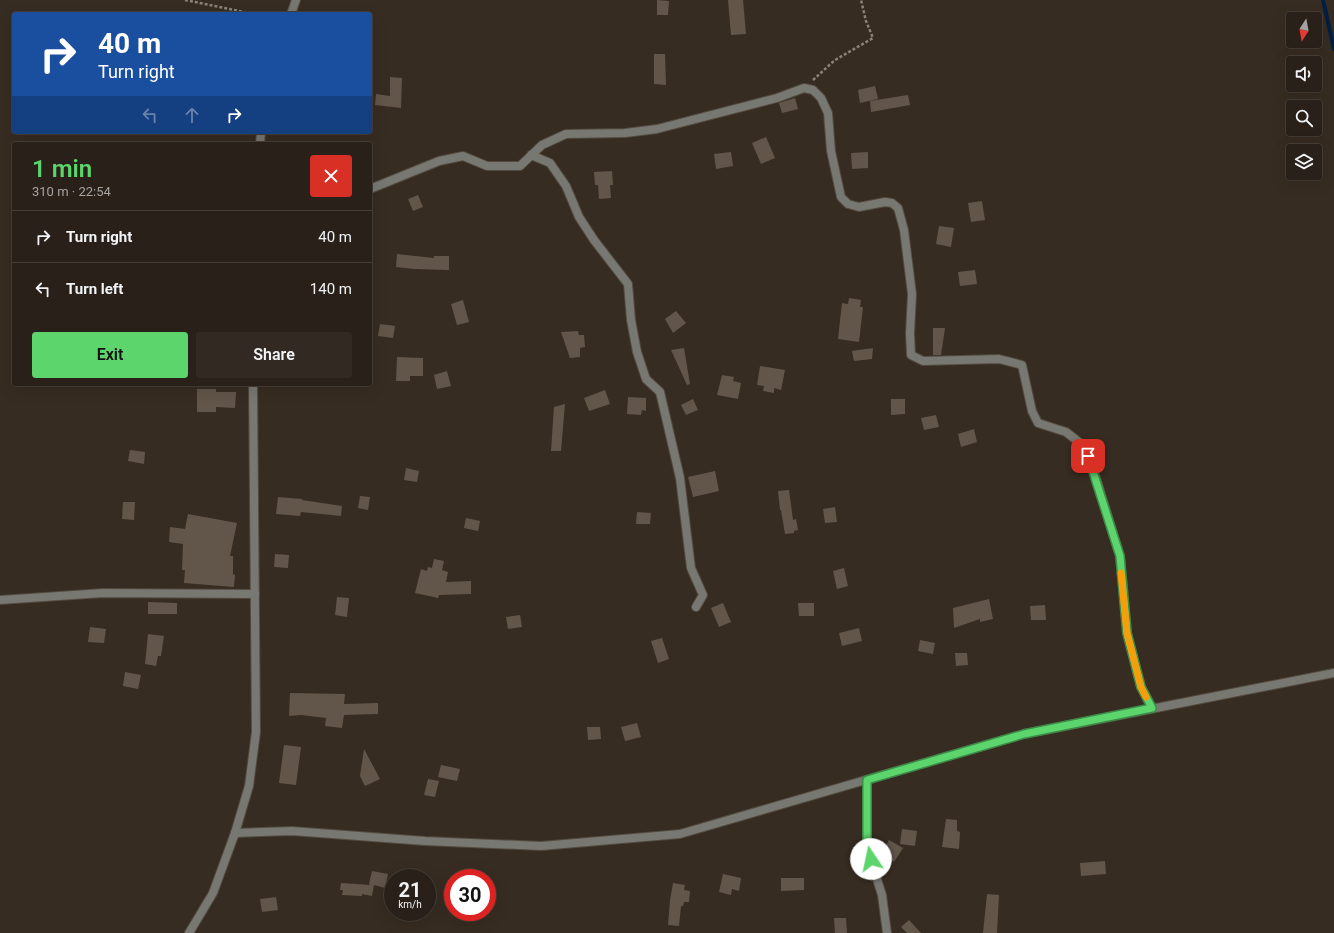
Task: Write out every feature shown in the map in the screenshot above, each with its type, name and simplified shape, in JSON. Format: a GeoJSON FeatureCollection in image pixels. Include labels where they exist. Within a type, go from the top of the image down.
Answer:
{"type":"FeatureCollection","features":[{"type":"Feature","properties":{"kind":"street"},"geometry":{"type":"LineString","coordinates":[[292,12],[296,0]]}},
{"type":"Feature","properties":{"kind":"street"},"geometry":{"type":"LineString","coordinates":[[372,188],[439,161],[463,156],[487,166],[520,166],[542,145],[566,134],[625,133],[657,129],[777,98],[804,88],[813,90],[821,98],[828,113],[831,151],[841,197],[848,204],[859,207],[892,202],[898,208],[904,230],[912,294],[910,333],[911,355],[923,361],[999,359],[1022,365],[1032,411],[1038,422],[1066,432],[1084,446],[1096,478],[1120,556],[1127,633],[1141,687],[1152,708]]}},
{"type":"Feature","properties":{"kind":"street"},"geometry":{"type":"LineString","coordinates":[[531,155],[550,163],[566,186],[579,217],[594,240],[628,284],[637,352],[646,379],[660,392],[680,478],[691,568],[704,595],[696,607]]}},
{"type":"Feature","properties":{"kind":"street"},"geometry":{"type":"LineString","coordinates":[[189,933],[213,893],[235,833],[249,786],[256,732],[253,386]]}},
{"type":"Feature","properties":{"kind":"street"},"geometry":{"type":"LineString","coordinates":[[0,600],[102,592],[255,594]]}},
{"type":"Feature","properties":{"kind":"street"},"geometry":{"type":"LineString","coordinates":[[235,833],[292,831],[425,841],[541,846],[680,834],[1024,734],[1334,673]]}},
{"type":"Feature","properties":{"kind":"street"},"geometry":{"type":"LineString","coordinates":[[867,780],[867,848],[882,895],[887,933]]}},
{"type":"Feature","properties":{"kind":"path"},"geometry":{"type":"LineString","coordinates":[[185,0],[244,12]]}},
{"type":"Feature","properties":{"kind":"path"},"geometry":{"type":"LineString","coordinates":[[804,88],[836,60],[873,38],[866,21],[861,0]]}},
{"type":"Feature","properties":{"kind":"building"},"geometry":{"type":"Polygon","coordinates":[[[657,0],[669,1],[668,15],[657,15],[657,0]]]}},
{"type":"Feature","properties":{"kind":"building"},"geometry":{"type":"Polygon","coordinates":[[[728,0],[743,0],[746,34],[731,35],[728,0]]]}},
{"type":"Feature","properties":{"kind":"building"},"geometry":{"type":"Polygon","coordinates":[[[654,54],[665,54],[666,85],[654,84],[654,54]]]}},
{"type":"Feature","properties":{"kind":"building"},"geometry":{"type":"Polygon","coordinates":[[[390,77],[402,78],[401,108],[375,105],[376,94],[390,96],[390,77]]]}},
{"type":"Feature","properties":{"kind":"building"},"geometry":{"type":"Polygon","coordinates":[[[875,86],[878,99],[860,103],[858,90],[875,86]]]}},
{"type":"Feature","properties":{"kind":"building"},"geometry":{"type":"Polygon","coordinates":[[[908,95],[910,105],[871,112],[870,101],[908,95]]]}},
{"type":"Feature","properties":{"kind":"building"},"geometry":{"type":"Polygon","coordinates":[[[795,98],[798,109],[782,113],[779,103],[795,98]]]}},
{"type":"Feature","properties":{"kind":"building"},"geometry":{"type":"Polygon","coordinates":[[[766,137],[775,158],[761,164],[752,143],[766,137]]]}},
{"type":"Feature","properties":{"kind":"building"},"geometry":{"type":"Polygon","coordinates":[[[731,152],[733,166],[716,169],[714,154],[731,152]]]}},
{"type":"Feature","properties":{"kind":"building"},"geometry":{"type":"Polygon","coordinates":[[[868,152],[868,168],[852,169],[851,153],[868,152]]]}},
{"type":"Feature","properties":{"kind":"building"},"geometry":{"type":"Polygon","coordinates":[[[612,171],[613,185],[610,185],[611,198],[599,199],[598,185],[595,185],[594,172],[612,171]]]}},
{"type":"Feature","properties":{"kind":"building"},"geometry":{"type":"Polygon","coordinates":[[[418,195],[423,207],[413,211],[408,199],[418,195]]]}},
{"type":"Feature","properties":{"kind":"building"},"geometry":{"type":"Polygon","coordinates":[[[982,201],[985,220],[971,222],[968,203],[982,201]]]}},
{"type":"Feature","properties":{"kind":"building"},"geometry":{"type":"Polygon","coordinates":[[[939,226],[954,228],[951,247],[936,244],[939,226]]]}},
{"type":"Feature","properties":{"kind":"building"},"geometry":{"type":"Polygon","coordinates":[[[397,254],[434,258],[434,256],[449,256],[449,270],[396,267],[397,254]]]}},
{"type":"Feature","properties":{"kind":"building"},"geometry":{"type":"Polygon","coordinates":[[[975,270],[977,284],[960,286],[958,272],[975,270]]]}},
{"type":"Feature","properties":{"kind":"building"},"geometry":{"type":"Polygon","coordinates":[[[849,298],[861,300],[860,307],[863,307],[859,342],[838,339],[842,303],[848,304],[849,298]]]}},
{"type":"Feature","properties":{"kind":"building"},"geometry":{"type":"Polygon","coordinates":[[[463,300],[469,322],[457,325],[451,304],[463,300]]]}},
{"type":"Feature","properties":{"kind":"building"},"geometry":{"type":"Polygon","coordinates":[[[676,311],[686,323],[673,333],[665,319],[676,311]]]}},
{"type":"Feature","properties":{"kind":"building"},"geometry":{"type":"Polygon","coordinates":[[[380,324],[395,326],[393,338],[378,336],[380,324]]]}},
{"type":"Feature","properties":{"kind":"building"},"geometry":{"type":"Polygon","coordinates":[[[933,328],[945,328],[941,355],[933,355],[933,328]]]}},
{"type":"Feature","properties":{"kind":"building"},"geometry":{"type":"Polygon","coordinates":[[[578,331],[579,335],[584,335],[585,347],[580,348],[580,357],[570,358],[561,332],[578,331]]]}},
{"type":"Feature","properties":{"kind":"building"},"geometry":{"type":"Polygon","coordinates":[[[684,348],[690,384],[687,385],[671,350],[684,348]]]}},
{"type":"Feature","properties":{"kind":"building"},"geometry":{"type":"Polygon","coordinates":[[[873,348],[872,359],[854,361],[852,351],[873,348]]]}},
{"type":"Feature","properties":{"kind":"building"},"geometry":{"type":"Polygon","coordinates":[[[397,357],[423,358],[423,376],[410,376],[410,381],[396,381],[397,357]]]}},
{"type":"Feature","properties":{"kind":"building"},"geometry":{"type":"Polygon","coordinates":[[[760,366],[785,370],[781,390],[774,388],[774,393],[763,391],[764,386],[757,385],[760,366]]]}},
{"type":"Feature","properties":{"kind":"building"},"geometry":{"type":"Polygon","coordinates":[[[447,371],[451,386],[437,389],[434,375],[447,371]]]}},
{"type":"Feature","properties":{"kind":"building"},"geometry":{"type":"Polygon","coordinates":[[[722,375],[734,377],[733,381],[741,383],[738,399],[717,395],[722,375]]]}},
{"type":"Feature","properties":{"kind":"building"},"geometry":{"type":"Polygon","coordinates":[[[197,389],[216,389],[216,392],[236,392],[235,408],[216,407],[216,412],[197,412],[197,389]]]}},
{"type":"Feature","properties":{"kind":"building"},"geometry":{"type":"Polygon","coordinates":[[[605,390],[610,404],[589,411],[584,398],[605,390]]]}},
{"type":"Feature","properties":{"kind":"building"},"geometry":{"type":"Polygon","coordinates":[[[628,397],[646,398],[646,411],[642,410],[641,415],[627,414],[628,397]]]}},
{"type":"Feature","properties":{"kind":"building"},"geometry":{"type":"Polygon","coordinates":[[[693,399],[698,410],[686,415],[681,405],[693,399]]]}},
{"type":"Feature","properties":{"kind":"building"},"geometry":{"type":"Polygon","coordinates":[[[891,399],[905,399],[905,414],[891,415],[891,399]]]}},
{"type":"Feature","properties":{"kind":"building"},"geometry":{"type":"Polygon","coordinates":[[[565,404],[561,451],[551,451],[554,407],[565,404]]]}},
{"type":"Feature","properties":{"kind":"building"},"geometry":{"type":"Polygon","coordinates":[[[936,415],[939,427],[924,430],[921,418],[936,415]]]}},
{"type":"Feature","properties":{"kind":"building"},"geometry":{"type":"Polygon","coordinates":[[[974,429],[977,442],[961,447],[958,434],[974,429]]]}},
{"type":"Feature","properties":{"kind":"building"},"geometry":{"type":"Polygon","coordinates":[[[130,450],[145,452],[144,464],[128,461],[130,450]]]}},
{"type":"Feature","properties":{"kind":"building"},"geometry":{"type":"Polygon","coordinates":[[[406,468],[419,471],[417,482],[404,480],[406,468]]]}},
{"type":"Feature","properties":{"kind":"building"},"geometry":{"type":"Polygon","coordinates":[[[715,471],[719,491],[693,497],[688,477],[715,471]]]}},
{"type":"Feature","properties":{"kind":"building"},"geometry":{"type":"Polygon","coordinates":[[[789,490],[793,520],[796,519],[798,530],[794,531],[794,533],[785,534],[778,491],[789,490]]]}},
{"type":"Feature","properties":{"kind":"building"},"geometry":{"type":"Polygon","coordinates":[[[360,496],[370,497],[368,510],[358,508],[360,496]]]}},
{"type":"Feature","properties":{"kind":"building"},"geometry":{"type":"Polygon","coordinates":[[[278,497],[302,499],[342,506],[341,516],[301,512],[300,516],[276,514],[278,497]]]}},
{"type":"Feature","properties":{"kind":"building"},"geometry":{"type":"Polygon","coordinates":[[[123,502],[135,502],[134,520],[122,519],[123,502]]]}},
{"type":"Feature","properties":{"kind":"building"},"geometry":{"type":"Polygon","coordinates":[[[835,507],[837,522],[825,523],[823,509],[835,507]]]}},
{"type":"Feature","properties":{"kind":"building"},"geometry":{"type":"Polygon","coordinates":[[[637,512],[651,513],[650,524],[636,524],[637,512]]]}},
{"type":"Feature","properties":{"kind":"building"},"geometry":{"type":"Polygon","coordinates":[[[188,514],[237,523],[230,556],[233,556],[233,574],[235,575],[234,587],[184,583],[185,570],[182,570],[183,544],[169,542],[170,527],[185,529],[188,514]]]}},
{"type":"Feature","properties":{"kind":"building"},"geometry":{"type":"Polygon","coordinates":[[[466,518],[480,521],[478,531],[464,528],[466,518]]]}},
{"type":"Feature","properties":{"kind":"building"},"geometry":{"type":"Polygon","coordinates":[[[275,554],[289,555],[288,568],[274,567],[275,554]]]}},
{"type":"Feature","properties":{"kind":"building"},"geometry":{"type":"Polygon","coordinates":[[[434,559],[444,561],[442,570],[448,572],[446,582],[471,581],[471,594],[439,595],[438,598],[415,593],[421,569],[427,571],[428,567],[432,568],[434,559]]]}},
{"type":"Feature","properties":{"kind":"building"},"geometry":{"type":"Polygon","coordinates":[[[844,568],[848,586],[837,589],[833,571],[844,568]]]}},
{"type":"Feature","properties":{"kind":"building"},"geometry":{"type":"Polygon","coordinates":[[[337,597],[349,598],[347,617],[335,615],[337,597]]]}},
{"type":"Feature","properties":{"kind":"building"},"geometry":{"type":"Polygon","coordinates":[[[989,599],[993,619],[980,622],[980,619],[954,628],[953,608],[989,599]]]}},
{"type":"Feature","properties":{"kind":"building"},"geometry":{"type":"Polygon","coordinates":[[[148,602],[177,603],[177,614],[148,614],[148,602]]]}},
{"type":"Feature","properties":{"kind":"building"},"geometry":{"type":"Polygon","coordinates":[[[723,603],[731,622],[719,627],[711,608],[723,603]]]}},
{"type":"Feature","properties":{"kind":"building"},"geometry":{"type":"Polygon","coordinates":[[[798,603],[814,603],[814,616],[799,616],[798,603]]]}},
{"type":"Feature","properties":{"kind":"building"},"geometry":{"type":"Polygon","coordinates":[[[1045,605],[1046,620],[1031,620],[1030,606],[1045,605]]]}},
{"type":"Feature","properties":{"kind":"building"},"geometry":{"type":"Polygon","coordinates":[[[520,615],[522,627],[508,629],[506,617],[520,615]]]}},
{"type":"Feature","properties":{"kind":"building"},"geometry":{"type":"Polygon","coordinates":[[[90,627],[106,629],[104,643],[88,642],[90,627]]]}},
{"type":"Feature","properties":{"kind":"building"},"geometry":{"type":"Polygon","coordinates":[[[859,628],[862,641],[842,646],[839,633],[859,628]]]}},
{"type":"Feature","properties":{"kind":"building"},"geometry":{"type":"Polygon","coordinates":[[[148,634],[164,636],[161,656],[158,656],[156,666],[145,664],[148,634]]]}},
{"type":"Feature","properties":{"kind":"building"},"geometry":{"type":"Polygon","coordinates":[[[662,638],[669,659],[658,663],[651,641],[662,638]]]}},
{"type":"Feature","properties":{"kind":"building"},"geometry":{"type":"Polygon","coordinates":[[[920,640],[935,643],[933,654],[918,651],[920,640]]]}},
{"type":"Feature","properties":{"kind":"building"},"geometry":{"type":"Polygon","coordinates":[[[955,653],[967,653],[968,665],[956,666],[955,653]]]}},
{"type":"Feature","properties":{"kind":"building"},"geometry":{"type":"Polygon","coordinates":[[[125,672],[141,675],[138,689],[123,686],[125,672]]]}},
{"type":"Feature","properties":{"kind":"building"},"geometry":{"type":"Polygon","coordinates":[[[290,693],[345,694],[344,704],[378,703],[378,714],[344,715],[342,728],[325,726],[326,718],[301,715],[289,716],[290,693]]]}},
{"type":"Feature","properties":{"kind":"building"},"geometry":{"type":"Polygon","coordinates":[[[637,723],[641,737],[625,741],[621,727],[637,723]]]}},
{"type":"Feature","properties":{"kind":"building"},"geometry":{"type":"Polygon","coordinates":[[[587,727],[600,727],[601,739],[588,740],[587,727]]]}},
{"type":"Feature","properties":{"kind":"building"},"geometry":{"type":"Polygon","coordinates":[[[284,745],[301,747],[296,785],[279,783],[284,745]]]}},
{"type":"Feature","properties":{"kind":"building"},"geometry":{"type":"Polygon","coordinates":[[[364,749],[380,779],[365,786],[360,776],[364,749]]]}},
{"type":"Feature","properties":{"kind":"building"},"geometry":{"type":"Polygon","coordinates":[[[441,765],[460,769],[457,781],[438,777],[441,765]]]}},
{"type":"Feature","properties":{"kind":"building"},"geometry":{"type":"Polygon","coordinates":[[[428,779],[439,781],[435,797],[424,795],[428,779]]]}},
{"type":"Feature","properties":{"kind":"building"},"geometry":{"type":"Polygon","coordinates":[[[946,819],[957,820],[957,831],[960,832],[959,849],[942,847],[946,819]]]}},
{"type":"Feature","properties":{"kind":"building"},"geometry":{"type":"Polygon","coordinates":[[[902,829],[917,831],[915,846],[900,844],[902,829]]]}},
{"type":"Feature","properties":{"kind":"building"},"geometry":{"type":"Polygon","coordinates":[[[889,840],[903,848],[894,862],[881,855],[889,840]]]}},
{"type":"Feature","properties":{"kind":"building"},"geometry":{"type":"Polygon","coordinates":[[[1105,861],[1106,874],[1081,876],[1080,863],[1105,861]]]}},
{"type":"Feature","properties":{"kind":"building"},"geometry":{"type":"Polygon","coordinates":[[[372,871],[384,873],[384,888],[374,885],[372,896],[362,894],[362,896],[342,895],[343,890],[340,890],[341,883],[371,885],[369,884],[372,871]]]}},
{"type":"Feature","properties":{"kind":"building"},"geometry":{"type":"Polygon","coordinates":[[[723,874],[741,878],[739,891],[732,889],[731,895],[719,892],[723,874]]]}},
{"type":"Feature","properties":{"kind":"building"},"geometry":{"type":"Polygon","coordinates":[[[781,878],[804,878],[804,890],[781,891],[781,878]]]}},
{"type":"Feature","properties":{"kind":"building"},"geometry":{"type":"Polygon","coordinates":[[[673,883],[685,885],[684,890],[690,891],[689,902],[684,902],[683,906],[681,906],[679,926],[668,925],[673,883]]]}},
{"type":"Feature","properties":{"kind":"building"},"geometry":{"type":"Polygon","coordinates":[[[987,894],[999,895],[997,933],[983,933],[987,894]]]}},
{"type":"Feature","properties":{"kind":"building"},"geometry":{"type":"Polygon","coordinates":[[[276,897],[278,910],[262,912],[260,899],[276,897]]]}},
{"type":"Feature","properties":{"kind":"building"},"geometry":{"type":"Polygon","coordinates":[[[834,918],[846,918],[847,933],[835,933],[834,918]]]}},
{"type":"Feature","properties":{"kind":"building"},"geometry":{"type":"Polygon","coordinates":[[[909,920],[921,933],[907,933],[901,927],[909,920]]]}},
{"type":"Feature","properties":{"kind":"waterway"},"geometry":{"type":"LineString","coordinates":[[1323,0],[1334,49]]}},
{"type":"Feature","properties":{"kind":"slow traffic"},"geometry":{"type":"LineString","coordinates":[[1121,573],[1127,633],[1141,687],[1146,697]]}},
{"type":"Feature","properties":{"kind":"route"},"geometry":{"type":"LineString","coordinates":[[871,859],[867,848],[867,780],[1024,734],[1152,708],[1141,687],[1127,633],[1120,556],[1088,456]]}}]}
